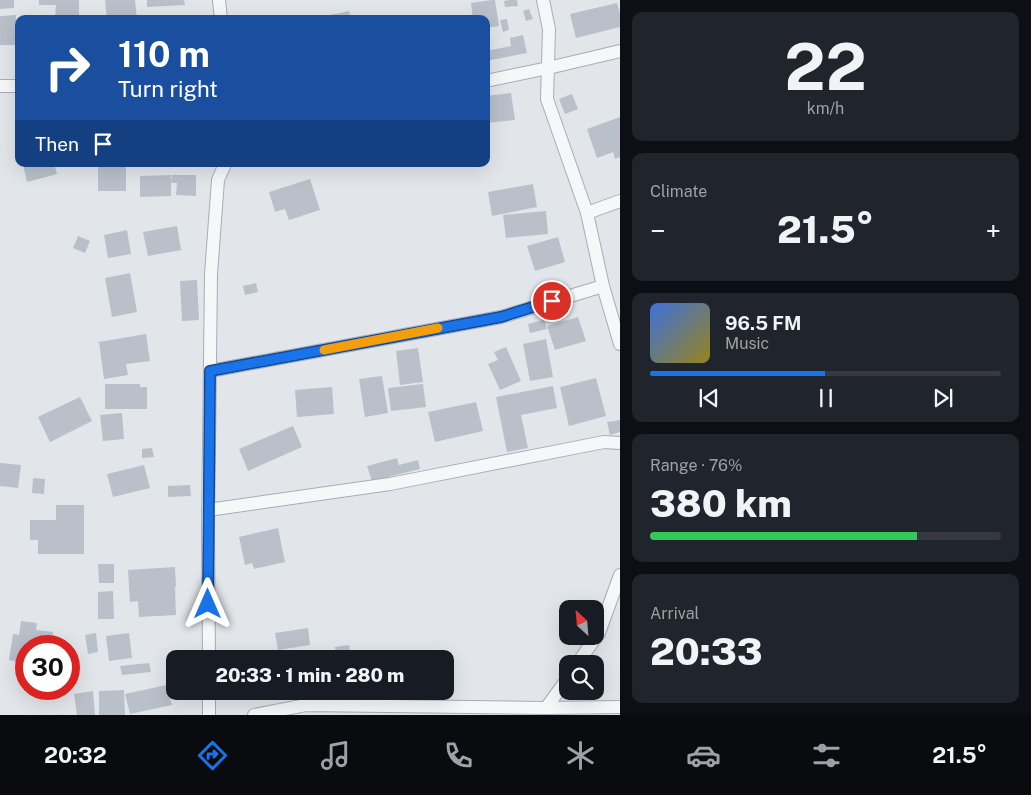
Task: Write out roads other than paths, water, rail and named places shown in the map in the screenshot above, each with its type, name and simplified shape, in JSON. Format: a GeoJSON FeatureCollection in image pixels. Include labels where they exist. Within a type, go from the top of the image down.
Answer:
{"type":"FeatureCollection","features":[{"type":"Feature","properties":{"kind":"street"},"geometry":{"type":"LineString","coordinates":[[218,0],[220,15]]}},
{"type":"Feature","properties":{"kind":"street"},"geometry":{"type":"LineString","coordinates":[[543,0],[549,29],[547,99],[588,214],[603,286],[620,344]]}},
{"type":"Feature","properties":{"kind":"street"},"geometry":{"type":"LineString","coordinates":[[490,79],[620,51]]}},
{"type":"Feature","properties":{"kind":"street"},"geometry":{"type":"LineString","coordinates":[[0,86],[15,86]]}},
{"type":"Feature","properties":{"kind":"street"},"geometry":{"type":"LineString","coordinates":[[209,650],[208,510],[211,266],[218,180],[224,167]]}},
{"type":"Feature","properties":{"kind":"street"},"geometry":{"type":"LineString","coordinates":[[588,214],[620,201]]}},
{"type":"Feature","properties":{"kind":"street"},"geometry":{"type":"LineString","coordinates":[[210,371],[501,317],[603,286]]}},
{"type":"Feature","properties":{"kind":"street"},"geometry":{"type":"LineString","coordinates":[[208,510],[390,484],[604,442],[620,443]]}},
{"type":"Feature","properties":{"kind":"street"},"geometry":{"type":"LineString","coordinates":[[583,655],[599,633],[620,575]]}},
{"type":"Feature","properties":{"kind":"street"},"geometry":{"type":"LineString","coordinates":[[546,708],[559,690]]}},
{"type":"Feature","properties":{"kind":"street"},"geometry":{"type":"LineString","coordinates":[[209,700],[209,715]]}},
{"type":"Feature","properties":{"kind":"street"},"geometry":{"type":"LineString","coordinates":[[254,715],[306,705],[472,711],[620,707]]}}]}
